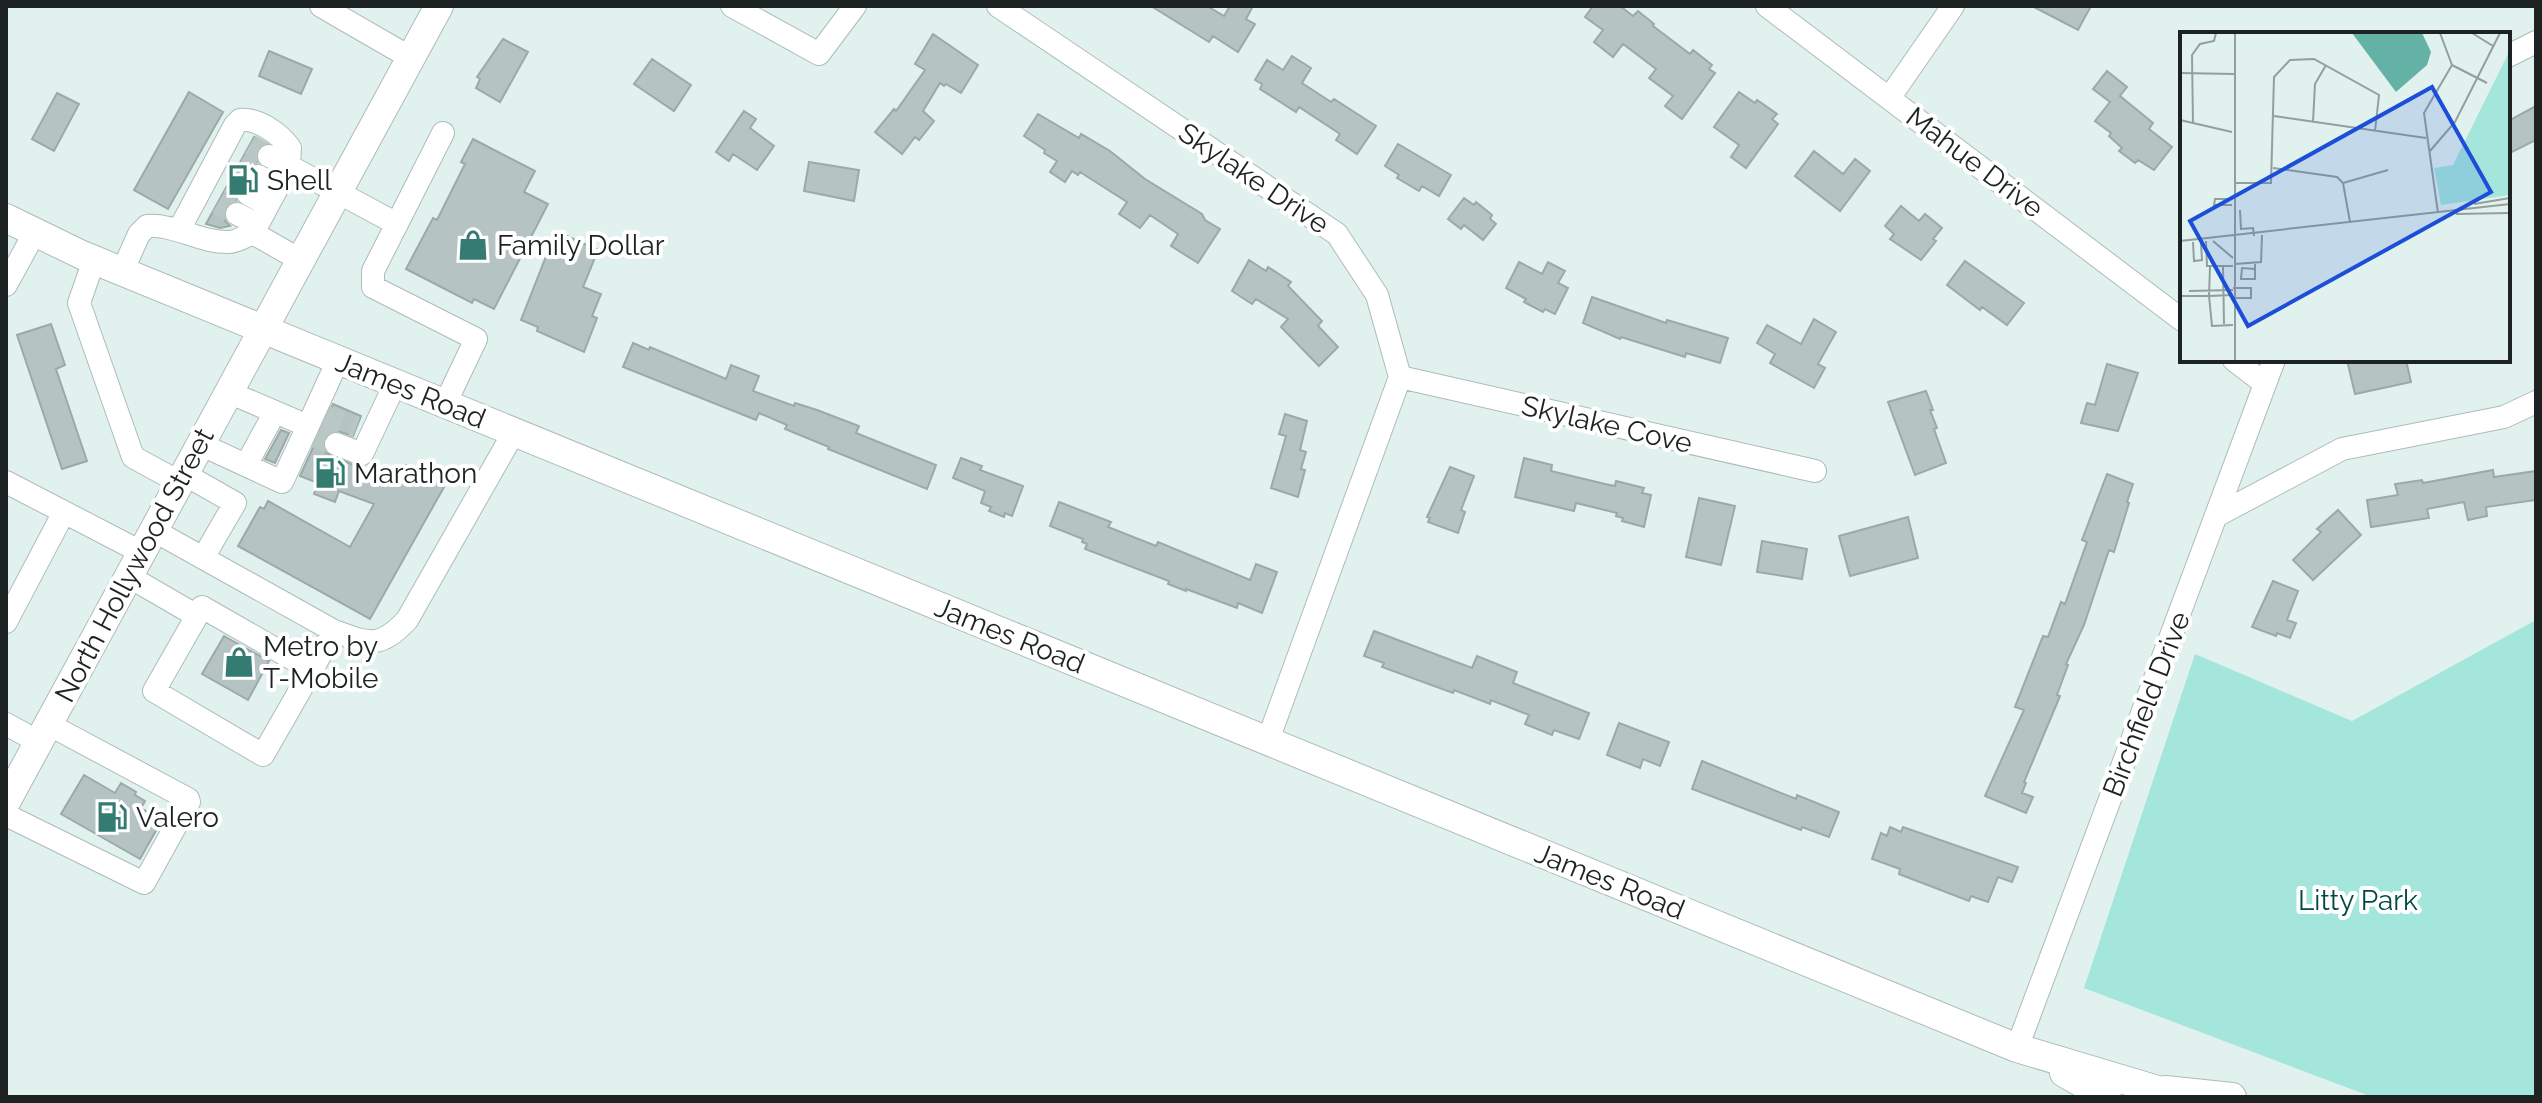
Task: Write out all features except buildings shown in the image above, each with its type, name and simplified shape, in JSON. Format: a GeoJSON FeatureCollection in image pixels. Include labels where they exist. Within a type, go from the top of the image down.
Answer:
{"type":"FeatureCollection","features":[{"type":"Feature","properties":{"kind":"main road","name":"North Hollywood Street"},"geometry":{"type":"LineString","coordinates":[[9,790],[44,733],[411,58],[435,7]]}},
{"type":"Feature","properties":{"kind":"main road","name":"James Road"},"geometry":{"type":"LineString","coordinates":[[6,218],[122,272],[2017,1048],[2172,1093],[2232,1097]]}},
{"type":"Feature","properties":{"kind":"main road","name":"James Road"},"geometry":{"type":"LineString","coordinates":[[2017,1048],[2107,1097]]}},
{"type":"Feature","properties":{"kind":"street"},"geometry":{"type":"LineString","coordinates":[[321,6],[411,58]]}},
{"type":"Feature","properties":{"kind":"street"},"geometry":{"type":"LineString","coordinates":[[732,6],[819,54],[855,6]]}},
{"type":"Feature","properties":{"kind":"street","name":"Skylake Drive"},"geometry":{"type":"LineString","coordinates":[[998,6],[1337,234],[1377,295],[1400,377]]}},
{"type":"Feature","properties":{"kind":"street","name":"Mahue Drive"},"geometry":{"type":"LineString","coordinates":[[1767,6],[2180,318]]}},
{"type":"Feature","properties":{"kind":"street"},"geometry":{"type":"LineString","coordinates":[[1890,97],[1953,6]]}},
{"type":"Feature","properties":{"kind":"street"},"geometry":{"type":"LineString","coordinates":[[2510,55],[2536,42]]}},
{"type":"Feature","properties":{"kind":"street"},"geometry":{"type":"LineString","coordinates":[[122,272],[139,234],[147,226],[162,225],[210,240],[232,243],[239,188],[240,120],[250,119],[282,137],[290,148],[269,156],[239,188],[179,230]]}},
{"type":"Feature","properties":{"kind":"street"},"geometry":{"type":"LineString","coordinates":[[443,133],[373,271],[373,287],[476,339],[445,404]]}},
{"type":"Feature","properties":{"kind":"street"},"geometry":{"type":"LineString","coordinates":[[269,156],[397,224]]}},
{"type":"Feature","properties":{"kind":"street"},"geometry":{"type":"LineString","coordinates":[[239,188],[269,156]]}},
{"type":"Feature","properties":{"kind":"street"},"geometry":{"type":"LineString","coordinates":[[239,188],[300,260]]}},
{"type":"Feature","properties":{"kind":"street"},"geometry":{"type":"LineString","coordinates":[[6,285],[35,232]]}},
{"type":"Feature","properties":{"kind":"street"},"geometry":{"type":"LineString","coordinates":[[94,260],[79,303],[133,457],[235,503],[203,558]]}},
{"type":"Feature","properties":{"kind":"street"},"geometry":{"type":"LineString","coordinates":[[200,444],[282,482],[315,419],[338,360]]}},
{"type":"Feature","properties":{"kind":"street"},"geometry":{"type":"LineString","coordinates":[[2237,362],[2264,383]]}},
{"type":"Feature","properties":{"kind":"street","name":"Birchfield Drive"},"geometry":{"type":"LineString","coordinates":[[2017,1048],[2273,362]]}},
{"type":"Feature","properties":{"kind":"street"},"geometry":{"type":"LineString","coordinates":[[1268,740],[1400,377]]}},
{"type":"Feature","properties":{"kind":"street","name":"Skylake Cove"},"geometry":{"type":"LineString","coordinates":[[1400,377],[1815,471]]}},
{"type":"Feature","properties":{"kind":"street"},"geometry":{"type":"LineString","coordinates":[[336,444],[362,454],[366,426],[395,384]]}},
{"type":"Feature","properties":{"kind":"street"},"geometry":{"type":"LineString","coordinates":[[228,392],[275,412],[315,419]]}},
{"type":"Feature","properties":{"kind":"street"},"geometry":{"type":"LineString","coordinates":[[2216,516],[2342,449],[2504,417],[2536,402]]}},
{"type":"Feature","properties":{"kind":"street"},"geometry":{"type":"LineString","coordinates":[[246,465],[275,412]]}},
{"type":"Feature","properties":{"kind":"street"},"geometry":{"type":"LineString","coordinates":[[141,553],[203,558],[334,631],[363,642],[389,639],[407,620],[514,432]]}},
{"type":"Feature","properties":{"kind":"street"},"geometry":{"type":"LineString","coordinates":[[6,482],[141,553],[197,616]]}},
{"type":"Feature","properties":{"kind":"street"},"geometry":{"type":"LineString","coordinates":[[6,622],[64,512]]}},
{"type":"Feature","properties":{"kind":"street"},"geometry":{"type":"LineString","coordinates":[[312,670],[202,607],[154,691],[263,755],[312,670],[334,631]]}},
{"type":"Feature","properties":{"kind":"street"},"geometry":{"type":"LineString","coordinates":[[6,724],[44,733],[189,802],[144,883],[6,815]]}},
{"type":"Feature","properties":{"kind":"green space","name":"Litty Park"},"geometry":{"type":"Polygon","coordinates":[[[2536,620],[2536,1097],[2372,1097],[2084,988],[2195,654],[2352,721],[2536,620]]]}},
{"type":"Feature","properties":{"kind":"tunnel"},"geometry":{"type":"LineString","coordinates":[[250,145],[269,156]]}},
{"type":"Feature","properties":{"kind":"tunnel"},"geometry":{"type":"LineString","coordinates":[[239,165],[258,176]]}},
{"type":"Feature","properties":{"kind":"tunnel"},"geometry":{"type":"LineString","coordinates":[[229,183],[248,194]]}},
{"type":"Feature","properties":{"kind":"tunnel"},"geometry":{"type":"LineString","coordinates":[[218,203],[237,214]]}},
{"type":"Feature","properties":{"kind":"tunnel"},"geometry":{"type":"LineString","coordinates":[[321,415],[356,428]]}},
{"type":"Feature","properties":{"kind":"tunnel"},"geometry":{"type":"LineString","coordinates":[[313,436],[336,444]]}},
{"type":"Feature","properties":{"kind":"place","name":"Shell"},"geometry":{"type":"Point","coordinates":[243,180]}},
{"type":"Feature","properties":{"kind":"place","name":"Family Dollar"},"geometry":{"type":"Point","coordinates":[473,245]}},
{"type":"Feature","properties":{"kind":"place","name":"Marathon"},"geometry":{"type":"Point","coordinates":[330,473]}},
{"type":"Feature","properties":{"kind":"place","name":"Metro by T-Mobile"},"geometry":{"type":"Point","coordinates":[239,662]}},
{"type":"Feature","properties":{"kind":"place","name":"Valero"},"geometry":{"type":"Point","coordinates":[112,817]}}]}
